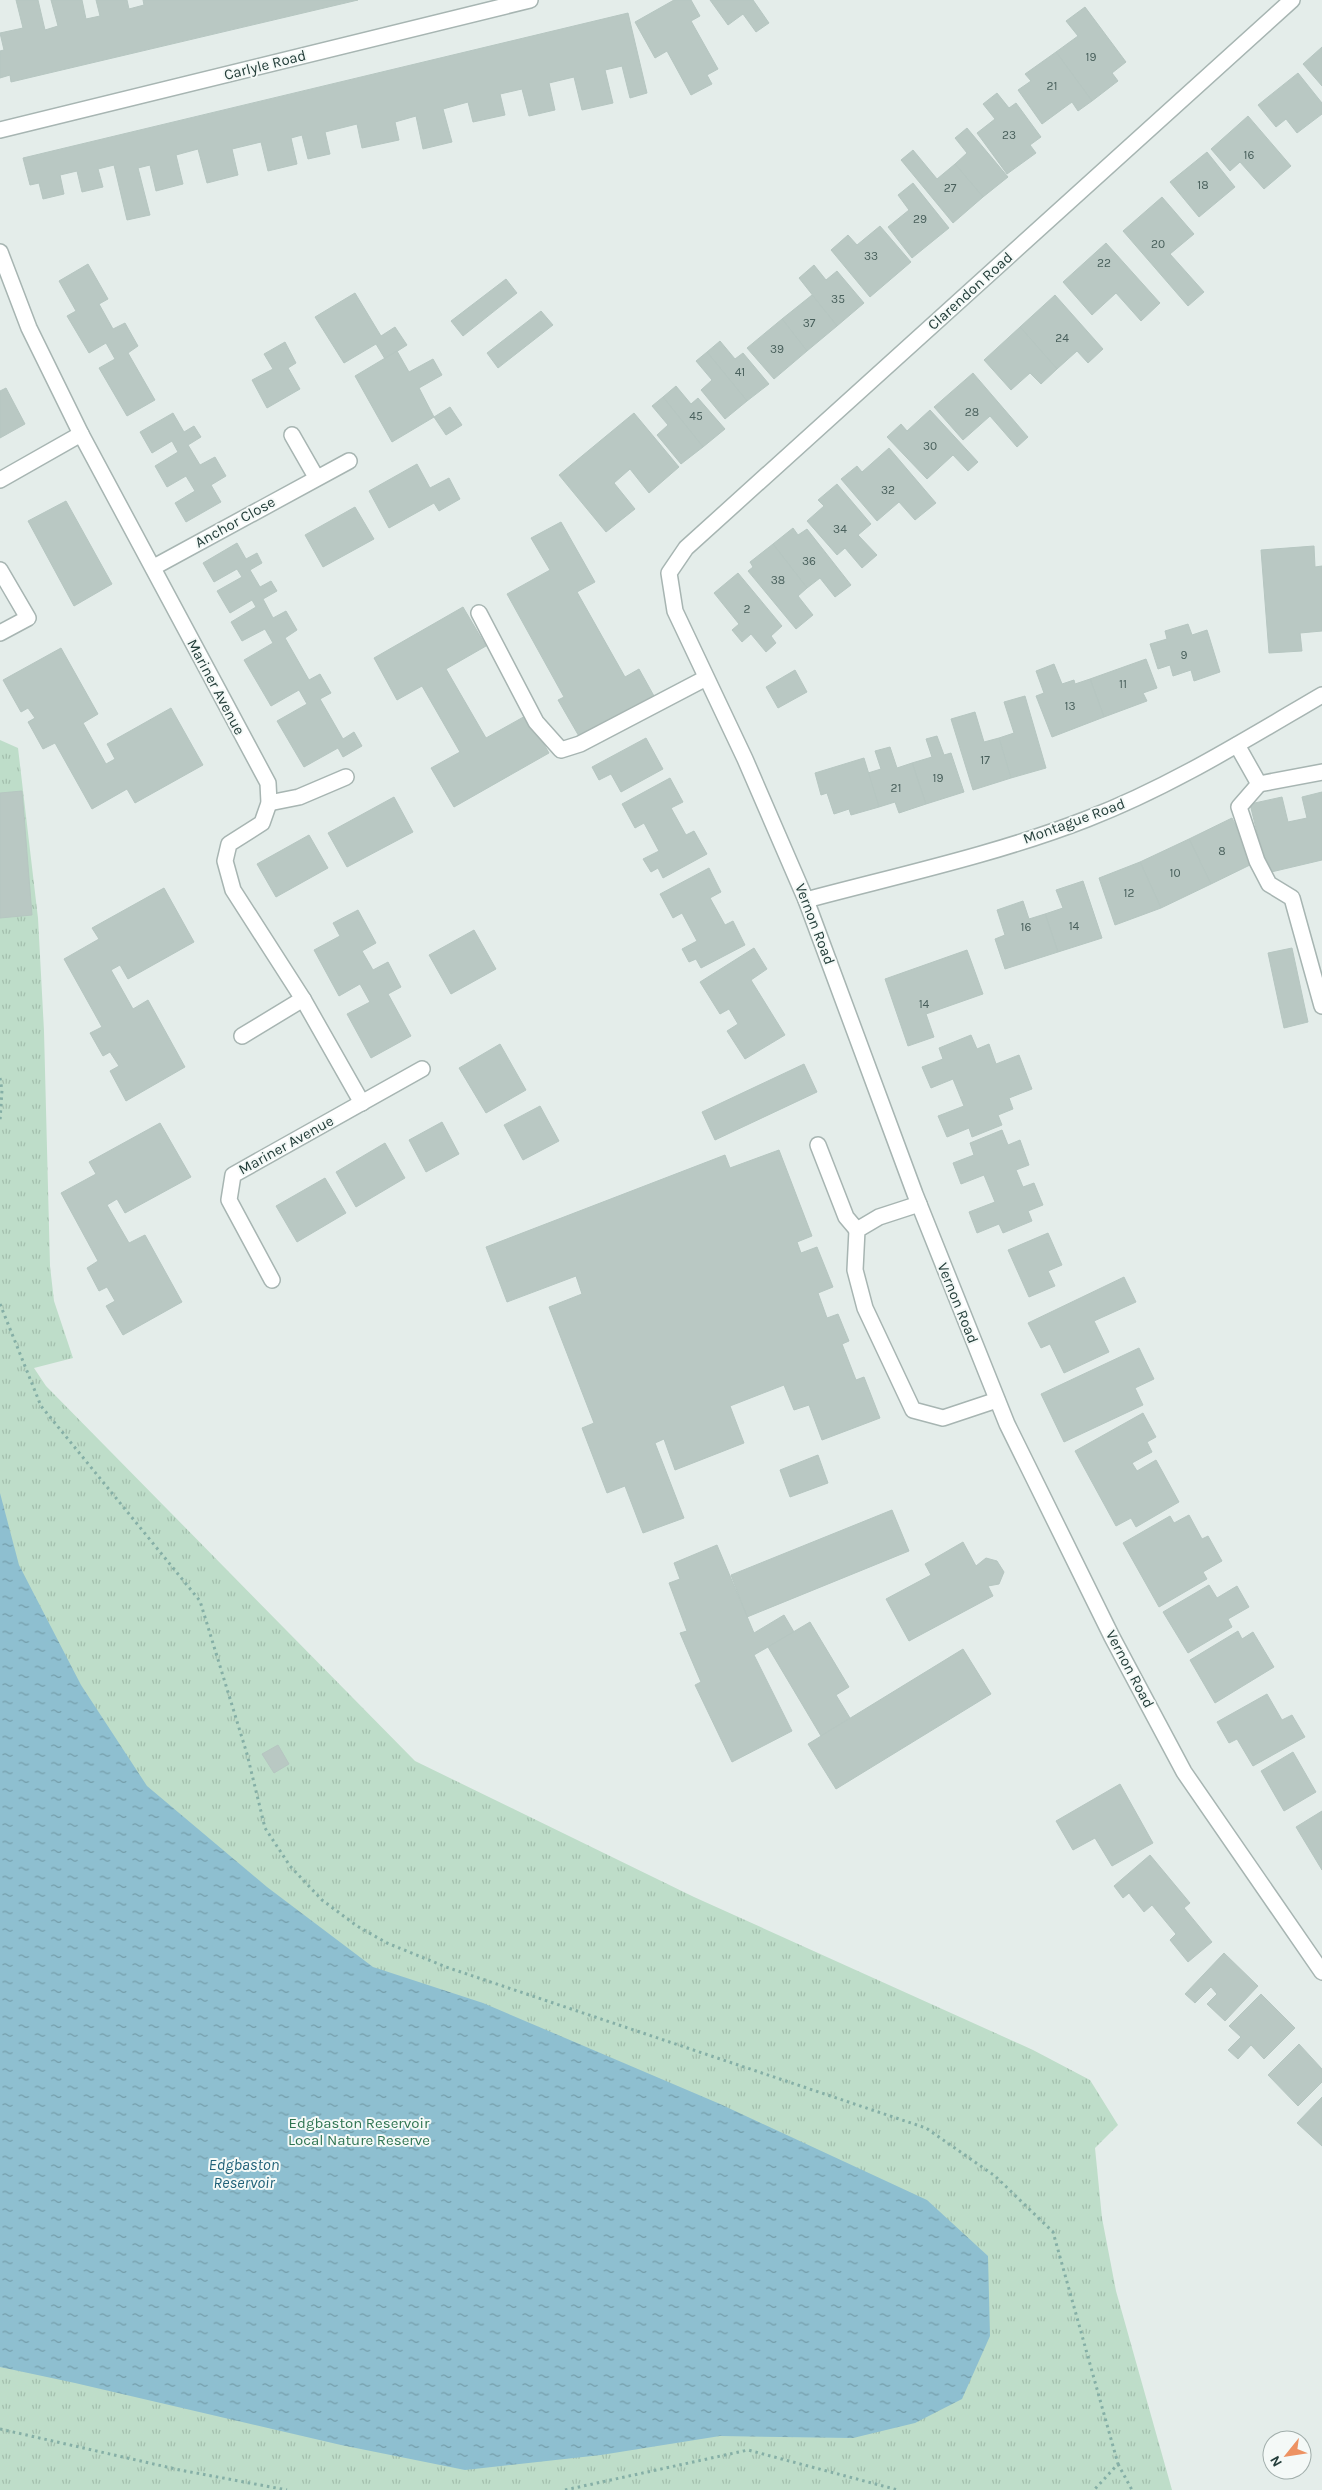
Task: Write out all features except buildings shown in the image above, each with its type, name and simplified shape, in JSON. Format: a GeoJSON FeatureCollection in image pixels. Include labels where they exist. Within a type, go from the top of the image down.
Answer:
{"type":"FeatureCollection","features":[{"type":"Feature","properties":{"kind":"street","name":"Carlyle Road"},"geometry":{"type":"LineString","coordinates":[[0,130],[530,0]]}},
{"type":"Feature","properties":{"kind":"street","name":"Clarendon Road"},"geometry":{"type":"LineString","coordinates":[[671,595],[670,572],[686,548],[1292,0]]}},
{"type":"Feature","properties":{"kind":"street","name":"Mariner Avenue"},"geometry":{"type":"LineString","coordinates":[[0,252],[29,328],[81,434],[154,567],[268,783],[269,803]]}},
{"type":"Feature","properties":{"kind":"street"},"geometry":{"type":"LineString","coordinates":[[0,480],[81,434]]}},
{"type":"Feature","properties":{"kind":"street"},"geometry":{"type":"LineString","coordinates":[[292,435],[316,477]]}},
{"type":"Feature","properties":{"kind":"street","name":"Anchor Close"},"geometry":{"type":"LineString","coordinates":[[154,567],[316,477],[349,461]]}},
{"type":"Feature","properties":{"kind":"street"},"geometry":{"type":"LineString","coordinates":[[0,570],[28,618],[0,633]]}},
{"type":"Feature","properties":{"kind":"street","name":"Vernon Road"},"geometry":{"type":"LineString","coordinates":[[671,595],[679,620],[745,759],[806,900],[919,1204],[1007,1424],[1112,1637],[1184,1772],[1322,1972]]}},
{"type":"Feature","properties":{"kind":"street"},"geometry":{"type":"LineString","coordinates":[[479,613],[536,722],[561,750],[580,744],[706,678]]}},
{"type":"Feature","properties":{"kind":"street","name":"Montague Road"},"geometry":{"type":"LineString","coordinates":[[806,900],[974,855],[1087,819],[1172,782],[1322,695]]}},
{"type":"Feature","properties":{"kind":"street"},"geometry":{"type":"LineString","coordinates":[[1237,745],[1259,784]]}},
{"type":"Feature","properties":{"kind":"street"},"geometry":{"type":"LineString","coordinates":[[1322,772],[1259,784],[1239,807],[1257,860],[1269,884],[1292,898],[1322,1006]]}},
{"type":"Feature","properties":{"kind":"street"},"geometry":{"type":"LineString","coordinates":[[346,777],[299,797],[269,803],[262,823],[229,844],[224,860],[233,890],[303,999],[362,1103]]}},
{"type":"Feature","properties":{"kind":"street"},"geometry":{"type":"LineString","coordinates":[[242,1036],[303,999]]}},
{"type":"Feature","properties":{"kind":"street","name":"Mariner Avenue"},"geometry":{"type":"LineString","coordinates":[[272,1280],[229,1200],[233,1175],[422,1069]]}},
{"type":"Feature","properties":{"kind":"street"},"geometry":{"type":"LineString","coordinates":[[818,1145],[846,1217],[857,1230],[855,1270],[865,1308],[913,1410],[943,1418],[997,1400]]}},
{"type":"Feature","properties":{"kind":"street"},"geometry":{"type":"LineString","coordinates":[[857,1230],[879,1218],[919,1204]]}},
{"type":"Feature","properties":{"kind":"path"},"geometry":{"type":"LineString","coordinates":[[0,1078],[2,1090],[0,1121]]}},
{"type":"Feature","properties":{"kind":"path"},"geometry":{"type":"LineString","coordinates":[[0,1304],[41,1406],[200,1601],[247,1754],[266,1828],[290,1866],[322,1900],[357,1926],[387,1943],[446,1967],[926,2128],[996,2176],[1053,2232],[1118,2464],[1132,2490]]}},
{"type":"Feature","properties":{"kind":"path"},"geometry":{"type":"LineString","coordinates":[[0,2429],[180,2470],[287,2490]]}},
{"type":"Feature","properties":{"kind":"path"},"geometry":{"type":"LineString","coordinates":[[565,2490],[748,2450],[898,2490]]}},
{"type":"Feature","properties":{"kind":"path"},"geometry":{"type":"LineString","coordinates":[[1094,2490],[1118,2464]]}},
{"type":"Feature","properties":{"kind":"green space","name":"Edgbaston Reservoir Local Nature Reserve"},"geometry":{"type":"Polygon","coordinates":[[[0,740],[18,748],[38,918],[44,1031],[50,1266],[54,1301],[73,1358],[34,1368],[46,1386],[415,1761],[694,1897],[1033,2050],[1090,2080],[1118,2125],[1095,2148],[1102,2218],[1116,2291],[1172,2490],[0,2490],[0,740]]]}},
{"type":"Feature","properties":{"kind":"water","name":"Edgbaston Reservoir"},"geometry":{"type":"Polygon","coordinates":[[[0,1493],[19,1565],[81,1685],[147,1786],[267,1887],[373,1967],[483,2003],[720,2104],[927,2200],[988,2256],[990,2336],[962,2399],[915,2423],[853,2438],[720,2436],[601,2455],[465,2470],[341,2445],[0,2367],[0,1493]]]}}]}
